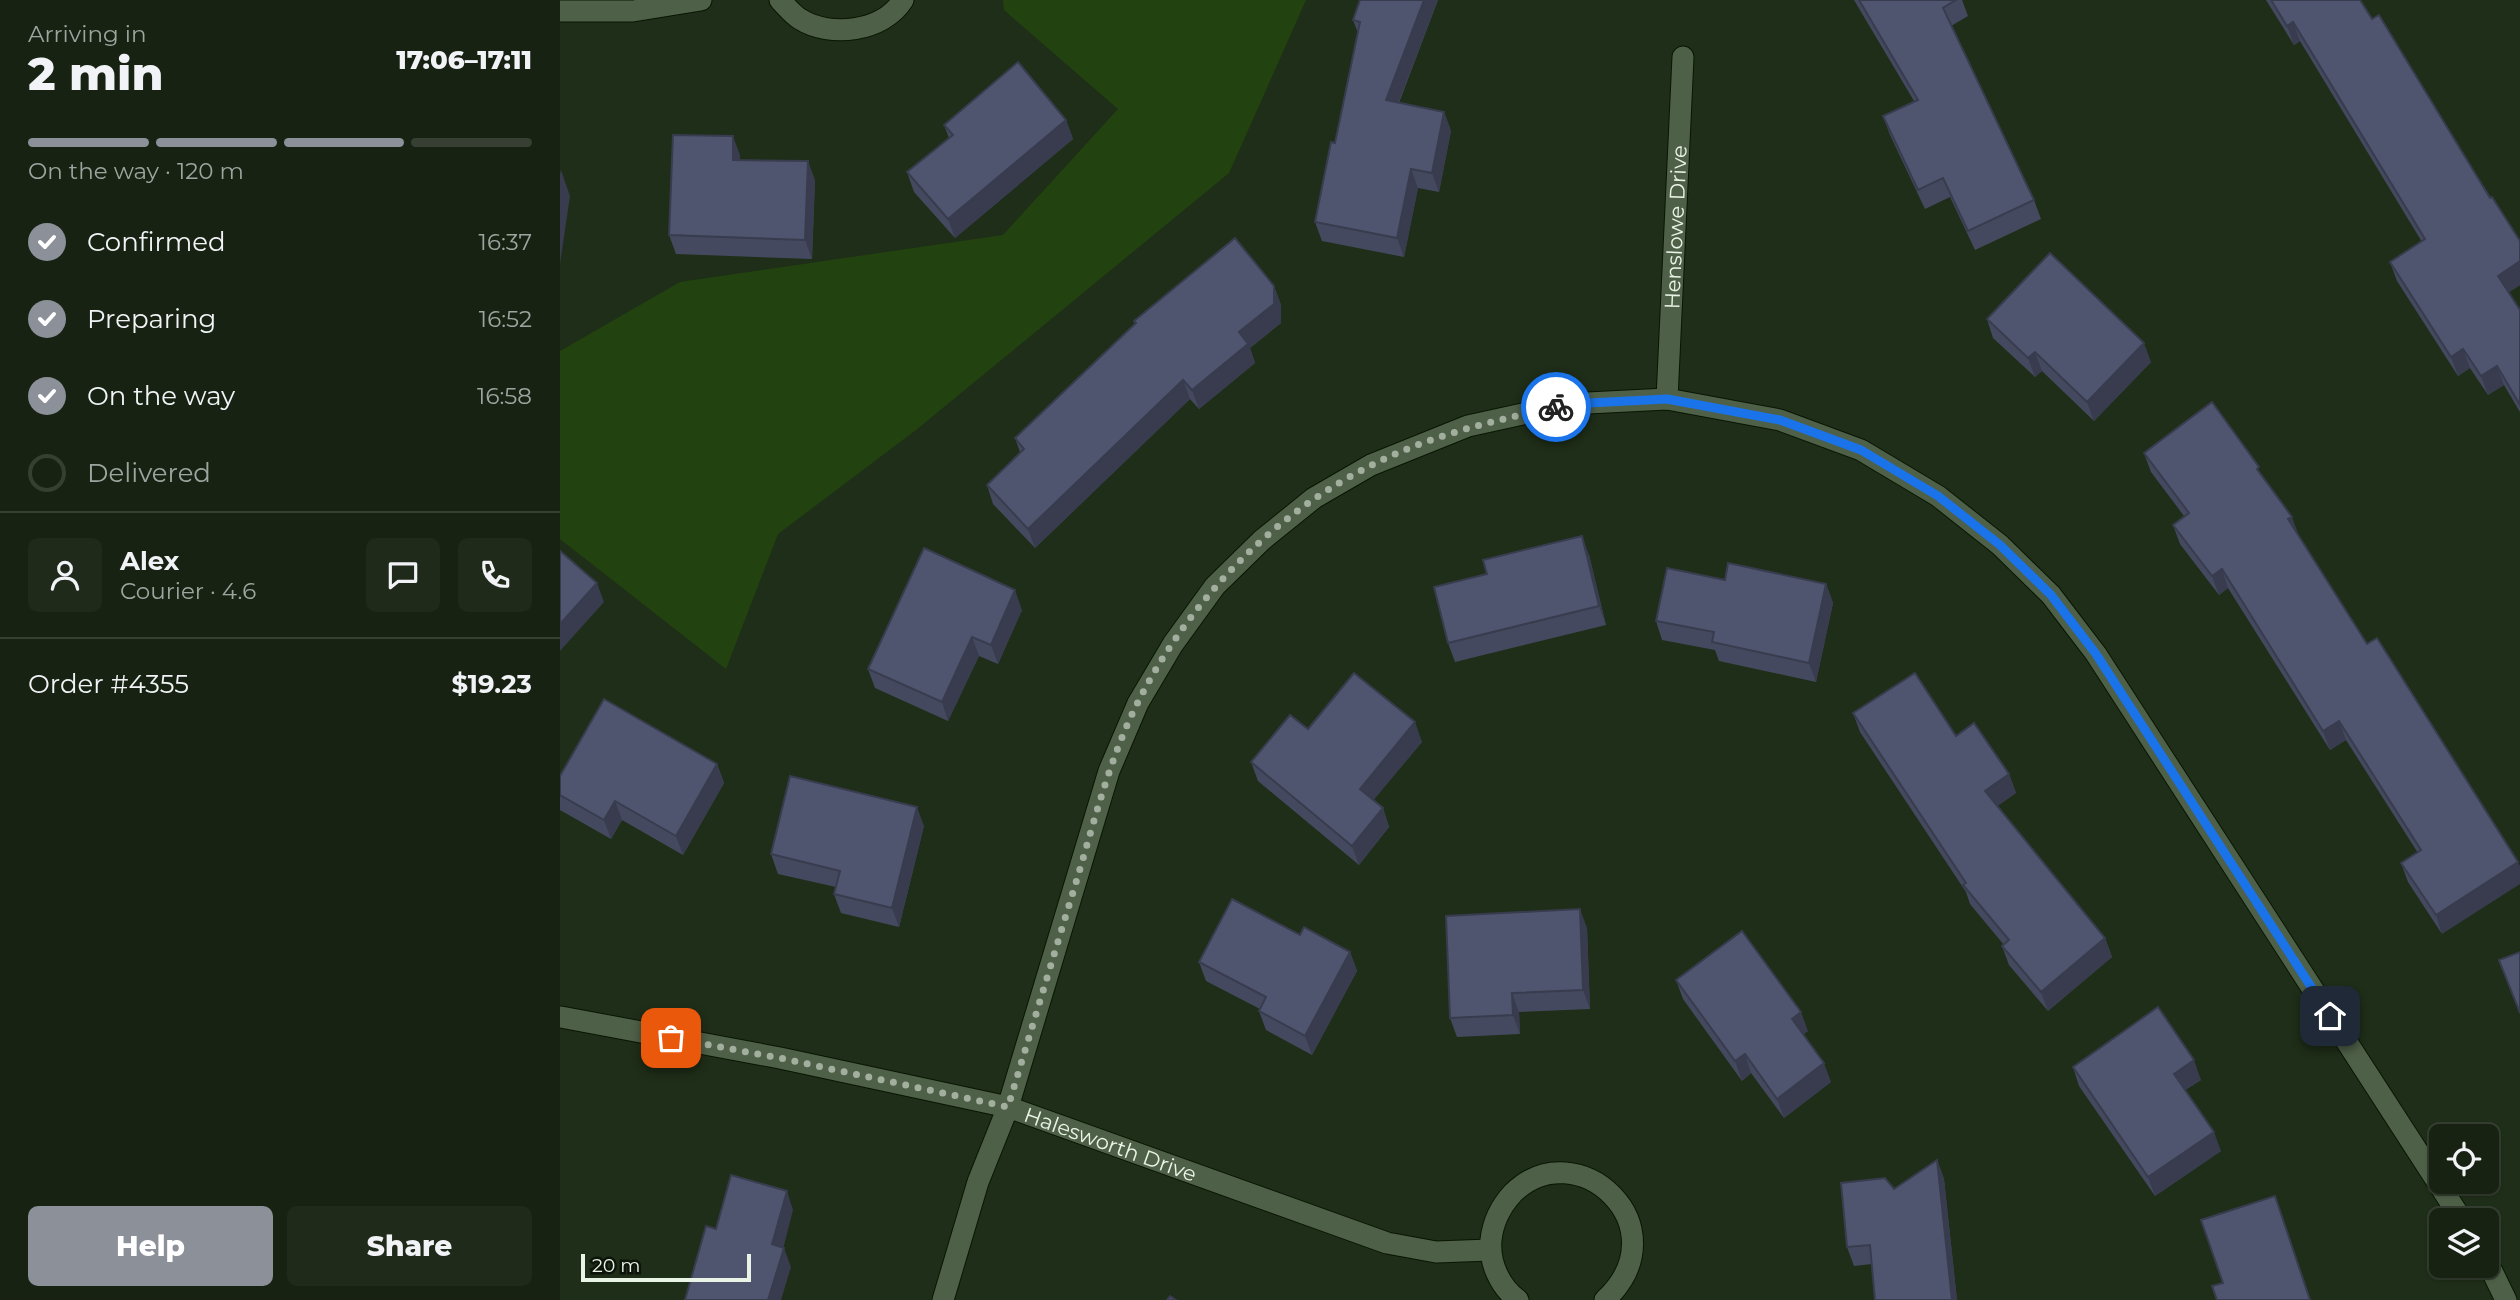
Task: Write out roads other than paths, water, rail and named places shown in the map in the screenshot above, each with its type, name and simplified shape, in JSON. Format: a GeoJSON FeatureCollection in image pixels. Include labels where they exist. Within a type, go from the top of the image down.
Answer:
{"type":"FeatureCollection","features":[{"type":"Feature","properties":{"kind":"street"},"geometry":{"type":"LineString","coordinates":[[560,11],[633,11],[701,0]]}},
{"type":"Feature","properties":{"kind":"street"},"geometry":{"type":"LineString","coordinates":[[780,0],[800,19],[826,29],[852,30],[879,21],[903,0]]}},
{"type":"Feature","properties":{"kind":"street","name":"Henslowe Drive"},"geometry":{"type":"LineString","coordinates":[[1667,399],[1683,57]]}},
{"type":"Feature","properties":{"kind":"street"},"geometry":{"type":"LineString","coordinates":[[943,1300],[978,1182],[1008,1107],[1109,771],[1138,703],[1173,644],[1215,586],[1262,540],[1314,498],[1371,465],[1468,426],[1568,404],[1667,399],[1780,420],[1861,450],[1938,496],[2000,545],[2051,595],[2096,654],[2454,1208]]}},
{"type":"Feature","properties":{"kind":"street","name":"Halesworth Drive"},"geometry":{"type":"LineString","coordinates":[[560,1018],[780,1058],[1008,1107],[1387,1243],[1436,1252],[1490,1250]]}},
{"type":"Feature","properties":{"kind":"street"},"geometry":{"type":"LineString","coordinates":[[1518,1300],[1510,1294],[1496,1274],[1490,1250],[1492,1225],[1503,1203],[1521,1185],[1544,1175],[1569,1173],[1592,1180],[1613,1194],[1627,1214],[1633,1240],[1631,1263],[1620,1286],[1605,1300]]}},
{"type":"Feature","properties":{"kind":"street"},"geometry":{"type":"LineString","coordinates":[[2495,1278],[2506,1300]]}}]}
